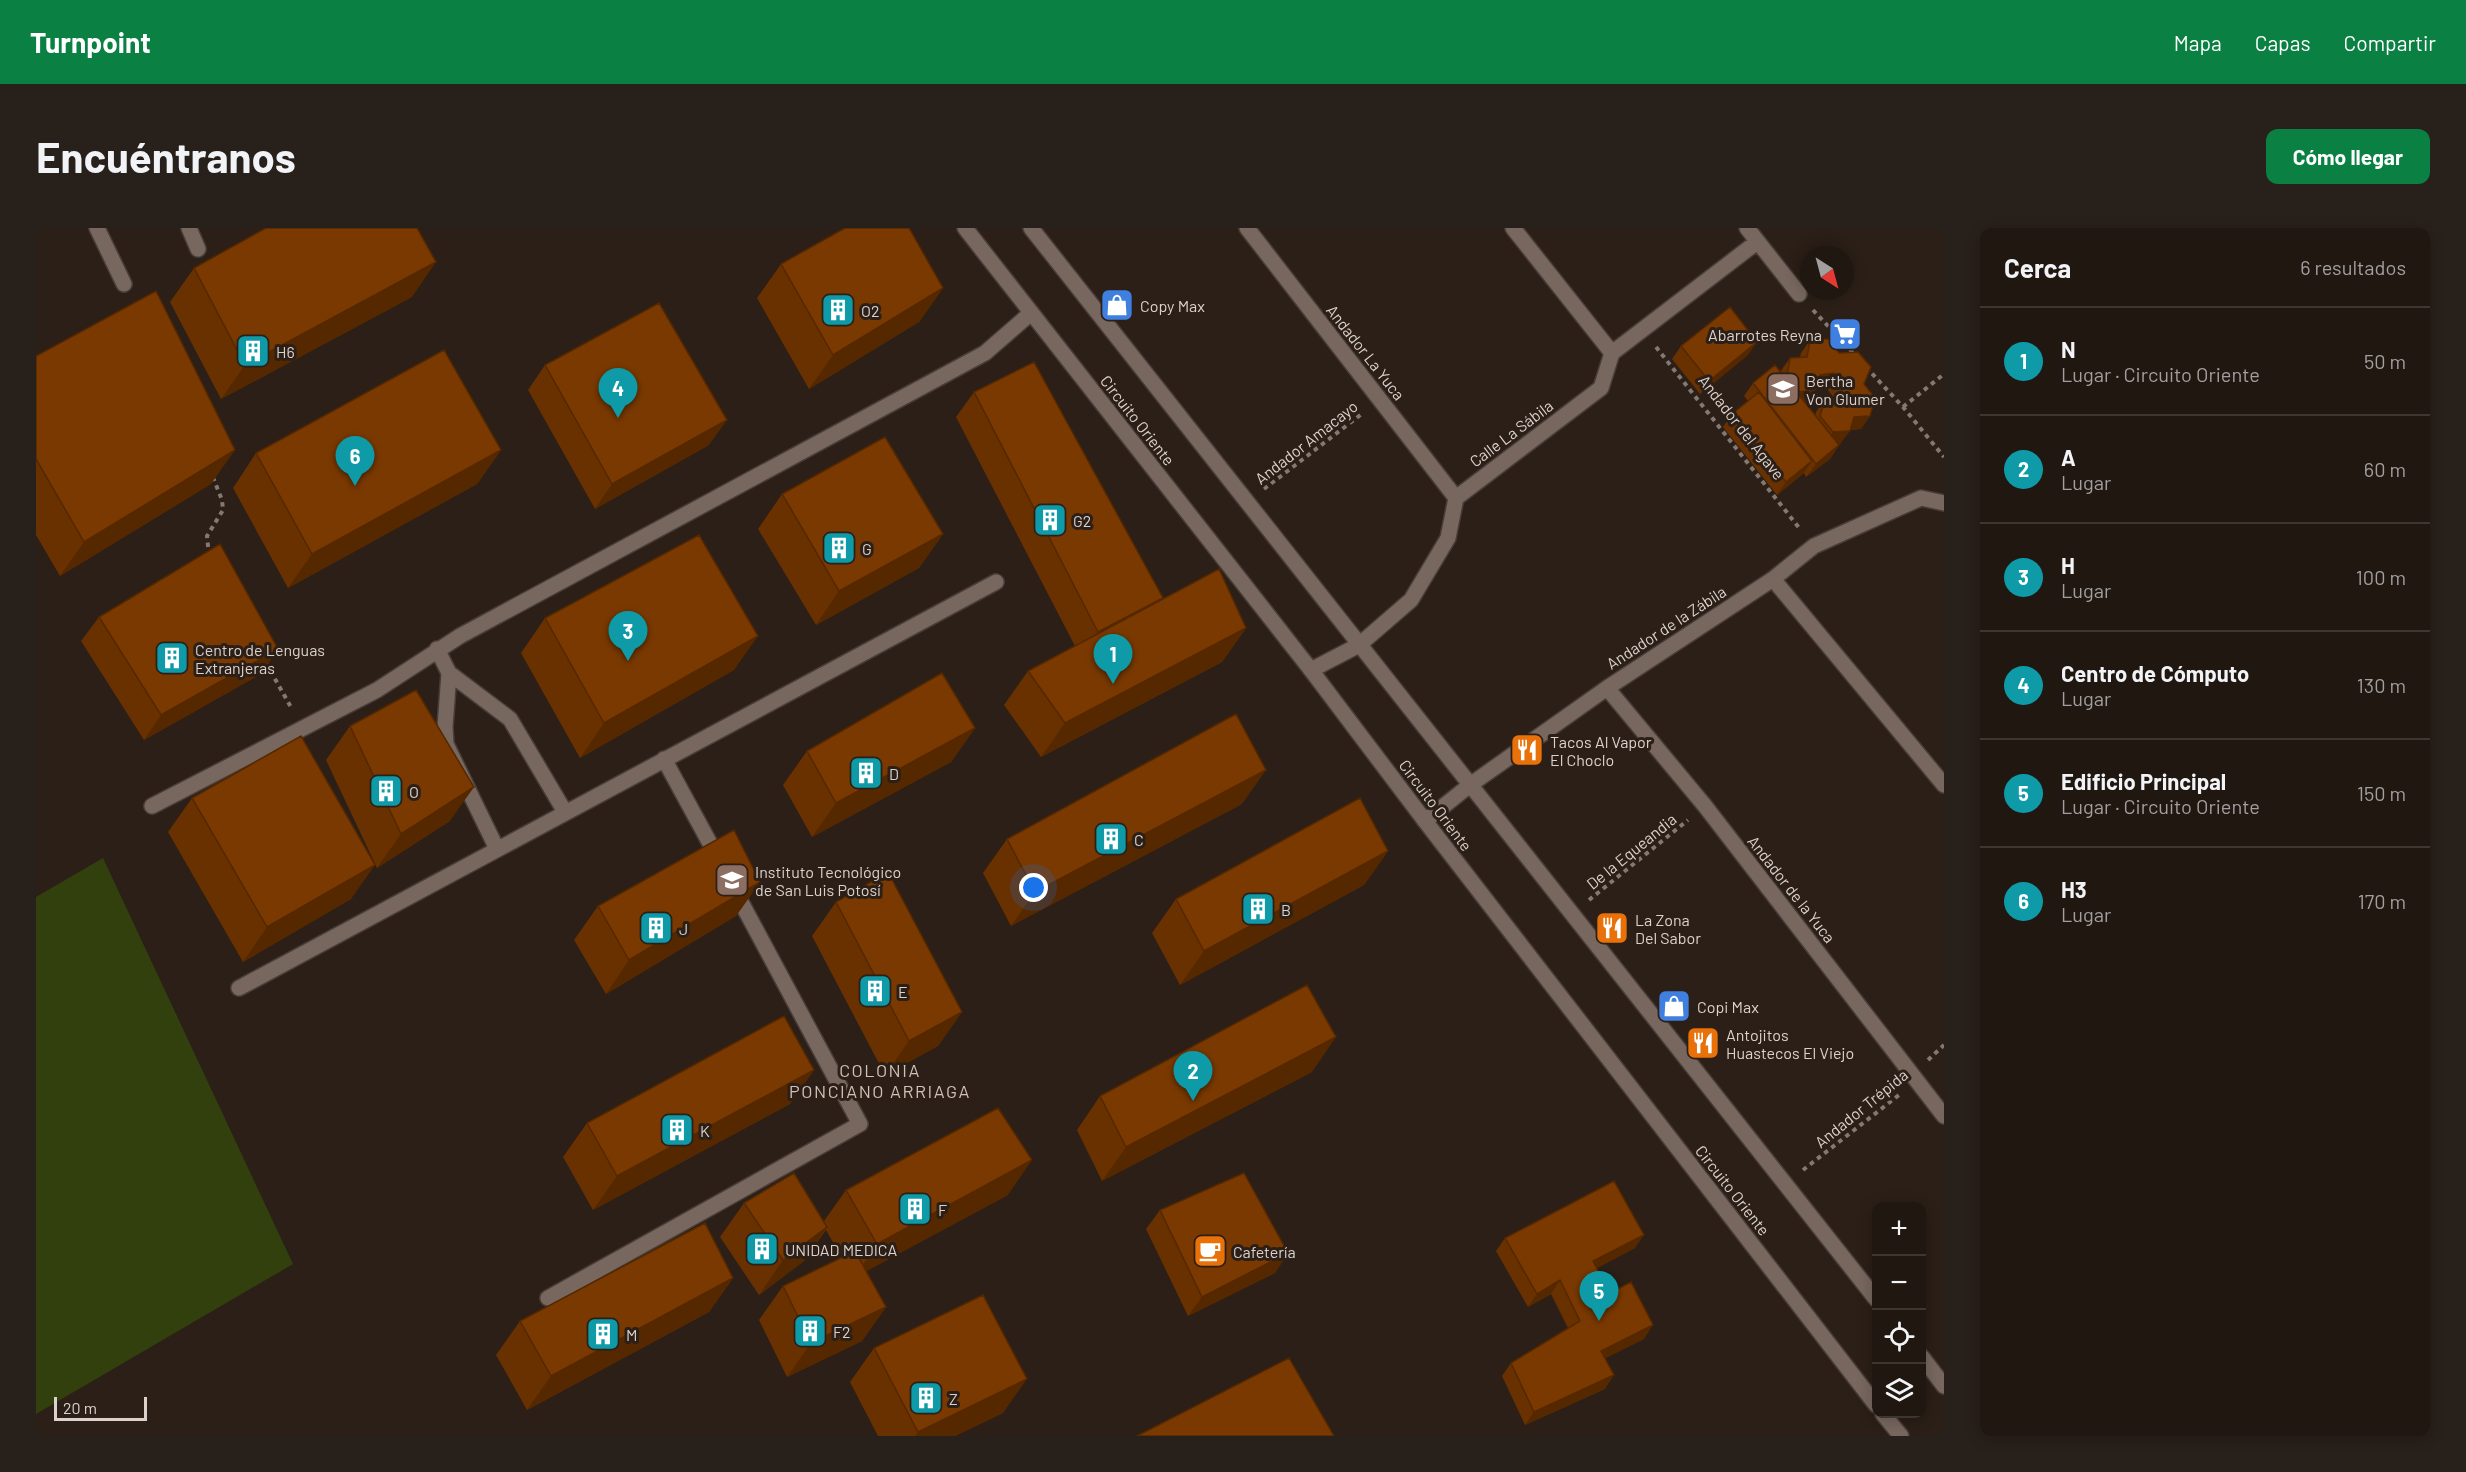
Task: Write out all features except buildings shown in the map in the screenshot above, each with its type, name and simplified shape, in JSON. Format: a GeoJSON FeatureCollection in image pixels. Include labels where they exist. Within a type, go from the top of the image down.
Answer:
{"type":"FeatureCollection","features":[{"type":"Feature","properties":{"kind":"street"},"geometry":{"type":"LineString","coordinates":[[97,228],[124,284]]}},
{"type":"Feature","properties":{"kind":"street"},"geometry":{"type":"LineString","coordinates":[[189,228],[198,249]]}},
{"type":"Feature","properties":{"kind":"street","name":"Circuito Oriente"},"geometry":{"type":"LineString","coordinates":[[965,228],[1311,670],[1872,1400]]}},
{"type":"Feature","properties":{"kind":"street","name":"Circuito Oriente"},"geometry":{"type":"LineString","coordinates":[[1031,228],[1872,1294]]}},
{"type":"Feature","properties":{"kind":"street","name":"Andador La Yuca"},"geometry":{"type":"LineString","coordinates":[[1247,228],[1456,498]]}},
{"type":"Feature","properties":{"kind":"street"},"geometry":{"type":"LineString","coordinates":[[1513,228],[1612,353],[1757,242]]}},
{"type":"Feature","properties":{"kind":"street"},"geometry":{"type":"LineString","coordinates":[[1747,228],[1799,294]]}},
{"type":"Feature","properties":{"kind":"street"},"geometry":{"type":"LineString","coordinates":[[152,806],[376,690],[437,650],[985,353],[1031,313]]}},
{"type":"Feature","properties":{"kind":"street","name":"Calle La Sábila"},"geometry":{"type":"LineString","coordinates":[[1456,498],[1601,388],[1612,353]]}},
{"type":"Feature","properties":{"kind":"street"},"geometry":{"type":"LineString","coordinates":[[1311,670],[1359,645],[1411,600],[1448,538],[1456,498]]}},
{"type":"Feature","properties":{"kind":"street","name":"Andador de la Zábila"},"geometry":{"type":"LineString","coordinates":[[1425,821],[1470,785],[1607,688],[1773,579],[1814,546],[1921,498],[1944,502]]}},
{"type":"Feature","properties":{"kind":"street"},"geometry":{"type":"LineString","coordinates":[[1773,579],[1944,785]]}},
{"type":"Feature","properties":{"kind":"street"},"geometry":{"type":"LineString","coordinates":[[239,988],[996,582]]}},
{"type":"Feature","properties":{"kind":"street"},"geometry":{"type":"LineString","coordinates":[[437,650],[449,673],[510,718],[565,812]]}},
{"type":"Feature","properties":{"kind":"street"},"geometry":{"type":"LineString","coordinates":[[449,673],[446,744],[497,849]]}},
{"type":"Feature","properties":{"kind":"street","name":"Andador de la Yuca"},"geometry":{"type":"LineString","coordinates":[[1607,688],[1705,806],[1944,1116]]}},
{"type":"Feature","properties":{"kind":"street"},"geometry":{"type":"LineString","coordinates":[[548,1298],[860,1124],[664,759]]}},
{"type":"Feature","properties":{"kind":"street"},"geometry":{"type":"LineString","coordinates":[[1926,1362],[1944,1386]]}},
{"type":"Feature","properties":{"kind":"street"},"geometry":{"type":"LineString","coordinates":[[1887,1418],[1901,1436]]}},
{"type":"Feature","properties":{"kind":"path"},"geometry":{"type":"LineString","coordinates":[[1799,294],[1903,407],[1944,458]]}},
{"type":"Feature","properties":{"kind":"path","name":"Andador del Agave"},"geometry":{"type":"LineString","coordinates":[[1643,330],[1814,546]]}},
{"type":"Feature","properties":{"kind":"path"},"geometry":{"type":"LineString","coordinates":[[1903,407],[1944,374]]}},
{"type":"Feature","properties":{"kind":"path","name":"Andador Amacayo"},"geometry":{"type":"LineString","coordinates":[[1247,502],[1380,400]]}},
{"type":"Feature","properties":{"kind":"path"},"geometry":{"type":"LineString","coordinates":[[210,564],[207,536],[224,510],[211,472]]}},
{"type":"Feature","properties":{"kind":"path"},"geometry":{"type":"LineString","coordinates":[[264,660],[303,729]]}},
{"type":"Feature","properties":{"kind":"path","name":"De la Equeandia"},"geometry":{"type":"LineString","coordinates":[[1572,914],[1705,806]]}},
{"type":"Feature","properties":{"kind":"path","name":"Andador Trépida"},"geometry":{"type":"LineString","coordinates":[[1786,1183],[1917,1081],[1931,1056],[1944,1046]]}},
{"type":"Feature","properties":{"kind":"green space"},"geometry":{"type":"Polygon","coordinates":[[[103,858],[293,1264],[36,1414],[36,897],[103,858]]]}},
{"type":"Feature","properties":{"kind":"place","name":"Copy Max"},"geometry":{"type":"Point","coordinates":[1117,305]}},
{"type":"Feature","properties":{"kind":"place","name":"O2"},"geometry":{"type":"Point","coordinates":[838,310]}},
{"type":"Feature","properties":{"kind":"place","name":"Abarrotes Reyna"},"geometry":{"type":"Point","coordinates":[1845,334]}},
{"type":"Feature","properties":{"kind":"place","name":"H6"},"geometry":{"type":"Point","coordinates":[253,351]}},
{"type":"Feature","properties":{"kind":"place","name":"Bertha Von Glumer"},"geometry":{"type":"Point","coordinates":[1783,389]}},
{"type":"Feature","properties":{"kind":"place","name":"Centro de Cómputo"},"geometry":{"type":"Point","coordinates":[618,418]}},
{"type":"Feature","properties":{"kind":"place","name":"H3"},"geometry":{"type":"Point","coordinates":[355,486]}},
{"type":"Feature","properties":{"kind":"place","name":"G2"},"geometry":{"type":"Point","coordinates":[1050,520]}},
{"type":"Feature","properties":{"kind":"place","name":"G"},"geometry":{"type":"Point","coordinates":[839,548]}},
{"type":"Feature","properties":{"kind":"place","name":"Centro de Lenguas Extranjeras"},"geometry":{"type":"Point","coordinates":[172,658]}},
{"type":"Feature","properties":{"kind":"place","name":"H"},"geometry":{"type":"Point","coordinates":[628,661]}},
{"type":"Feature","properties":{"kind":"place","name":"N"},"geometry":{"type":"Point","coordinates":[1113,684]}},
{"type":"Feature","properties":{"kind":"place","name":"Tacos Al Vapor El Choclo"},"geometry":{"type":"Point","coordinates":[1527,750]}},
{"type":"Feature","properties":{"kind":"place","name":"D"},"geometry":{"type":"Point","coordinates":[866,773]}},
{"type":"Feature","properties":{"kind":"place","name":"O"},"geometry":{"type":"Point","coordinates":[386,791]}},
{"type":"Feature","properties":{"kind":"place","name":"C"},"geometry":{"type":"Point","coordinates":[1111,839]}},
{"type":"Feature","properties":{"kind":"place","name":"Instituto Tecnológico de San Luis Potosí"},"geometry":{"type":"Point","coordinates":[732,880]}},
{"type":"Feature","properties":{"kind":"place","name":"B"},"geometry":{"type":"Point","coordinates":[1258,909]}},
{"type":"Feature","properties":{"kind":"place","name":"J"},"geometry":{"type":"Point","coordinates":[656,928]}},
{"type":"Feature","properties":{"kind":"place","name":"La Zona Del Sabor"},"geometry":{"type":"Point","coordinates":[1612,928]}},
{"type":"Feature","properties":{"kind":"place","name":"E"},"geometry":{"type":"Point","coordinates":[875,991]}},
{"type":"Feature","properties":{"kind":"place","name":"Copi Max"},"geometry":{"type":"Point","coordinates":[1674,1006]}},
{"type":"Feature","properties":{"kind":"place","name":"Antojitos Huastecos El Viejo"},"geometry":{"type":"Point","coordinates":[1703,1043]}},
{"type":"Feature","properties":{"kind":"place","name":"A"},"geometry":{"type":"Point","coordinates":[1193,1101]}},
{"type":"Feature","properties":{"kind":"place","name":"K"},"geometry":{"type":"Point","coordinates":[677,1130]}},
{"type":"Feature","properties":{"kind":"place","name":"F"},"geometry":{"type":"Point","coordinates":[915,1209]}},
{"type":"Feature","properties":{"kind":"place","name":"UNIDAD MEDICA"},"geometry":{"type":"Point","coordinates":[762,1249]}},
{"type":"Feature","properties":{"kind":"place","name":"Cafetería"},"geometry":{"type":"Point","coordinates":[1210,1251]}},
{"type":"Feature","properties":{"kind":"place","name":"Edificio Principal"},"geometry":{"type":"Point","coordinates":[1599,1321]}},
{"type":"Feature","properties":{"kind":"place","name":"F2"},"geometry":{"type":"Point","coordinates":[810,1331]}},
{"type":"Feature","properties":{"kind":"place","name":"M"},"geometry":{"type":"Point","coordinates":[603,1334]}},
{"type":"Feature","properties":{"kind":"place","name":"Z"},"geometry":{"type":"Point","coordinates":[926,1398]}},
{"type":"Feature","properties":{"kind":"district","name":"COLONIA PONCIANO ARRIAGA"},"geometry":{"type":"Point","coordinates":[880,1080]}}]}
